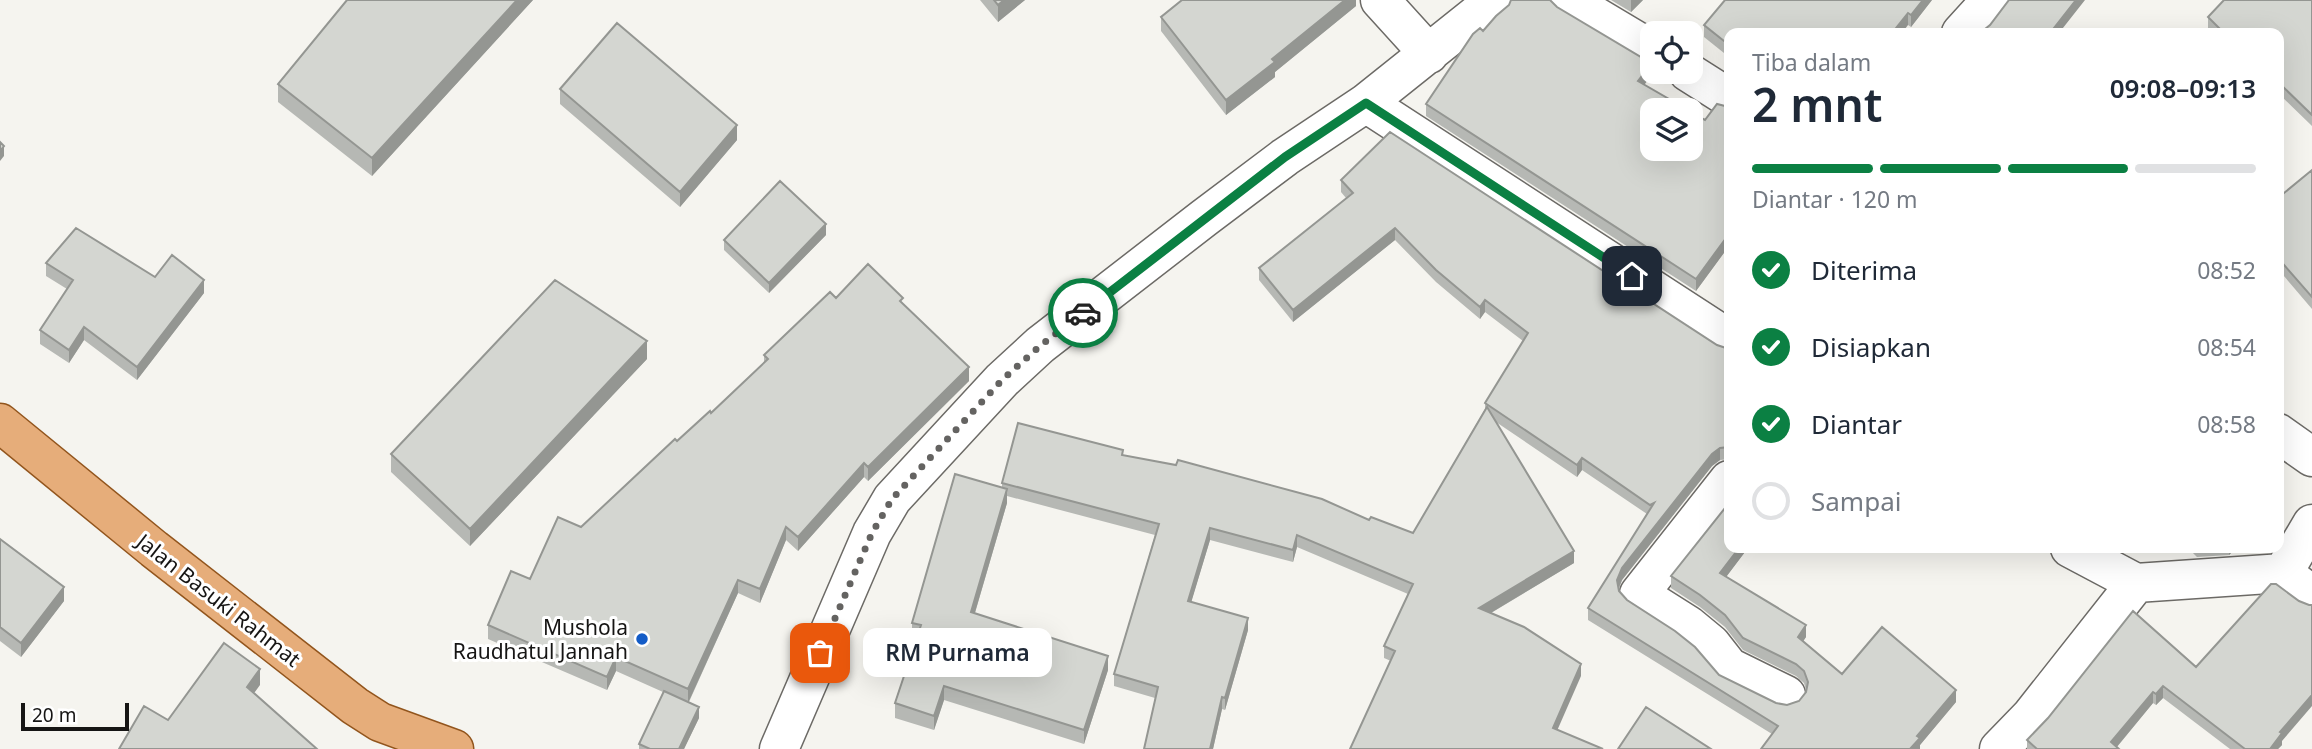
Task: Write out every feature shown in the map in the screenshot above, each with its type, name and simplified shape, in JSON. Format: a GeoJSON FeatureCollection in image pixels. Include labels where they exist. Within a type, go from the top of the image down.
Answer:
{"type":"FeatureCollection","features":[{"type":"Feature","properties":{"kind":"main road","name":"Jalan Basuki Rahmat"},"geometry":{"type":"LineString","coordinates":[[0,423],[154,549],[355,706],[380,722],[454,749]]}},
{"type":"Feature","properties":{"kind":"street"},"geometry":{"type":"LineString","coordinates":[[1380,0],[1429,54]]}},
{"type":"Feature","properties":{"kind":"street"},"geometry":{"type":"LineString","coordinates":[[779,749],[872,533],[892,499],[1002,380],[1041,345],[1285,157],[1366,103],[1495,0]]}},
{"type":"Feature","properties":{"kind":"street"},"geometry":{"type":"LineString","coordinates":[[1568,0],[1640,43]]}},
{"type":"Feature","properties":{"kind":"street"},"geometry":{"type":"LineString","coordinates":[[1966,28],[1992,0]]}},
{"type":"Feature","properties":{"kind":"street"},"geometry":{"type":"LineString","coordinates":[[1703,82],[1724,95]]}},
{"type":"Feature","properties":{"kind":"street"},"geometry":{"type":"LineString","coordinates":[[1366,103],[1724,331]]}},
{"type":"Feature","properties":{"kind":"street"},"geometry":{"type":"LineString","coordinates":[[2284,437],[2312,457]]}},
{"type":"Feature","properties":{"kind":"street"},"geometry":{"type":"LineString","coordinates":[[1724,486],[1639,594],[1688,625],[1711,644],[1729,667],[1786,695]]}},
{"type":"Feature","properties":{"kind":"street"},"geometry":{"type":"LineString","coordinates":[[2079,553],[2136,583],[2297,584],[2312,524]]}},
{"type":"Feature","properties":{"kind":"street"},"geometry":{"type":"LineString","coordinates":[[1999,749],[2031,716],[2136,583]]}},
{"type":"Feature","properties":{"kind":"building"},"geometry":{"type":"Polygon","coordinates":[[[347,0],[517,0],[372,158],[278,84],[347,0]]]}},
{"type":"Feature","properties":{"kind":"building"},"geometry":{"type":"Polygon","coordinates":[[[1182,0],[1345,0],[1272,59],[1275,62],[1226,100],[1161,17],[1182,0]]]}},
{"type":"Feature","properties":{"kind":"building"},"geometry":{"type":"Polygon","coordinates":[[[1511,0],[1550,0],[1557,7],[1640,56],[1638,81],[1667,98],[1640,98],[1640,161],[1703,161],[1703,119],[1705,120],[1717,104],[1724,106],[1724,241],[1696,279],[1426,104],[1473,34],[1480,28],[1483,31],[1511,0]]]}},
{"type":"Feature","properties":{"kind":"building"},"geometry":{"type":"Polygon","coordinates":[[[1725,0],[1923,0],[1896,28],[1724,28],[1724,41],[1704,25],[1725,0]]]}},
{"type":"Feature","properties":{"kind":"building"},"geometry":{"type":"Polygon","coordinates":[[[2009,0],[2076,0],[2054,28],[1986,28],[2009,0]]]}},
{"type":"Feature","properties":{"kind":"building"},"geometry":{"type":"Polygon","coordinates":[[[2224,0],[2312,0],[2312,115],[2284,88],[2284,28],[2219,28],[2208,17],[2224,0]]]}},
{"type":"Feature","properties":{"kind":"building"},"geometry":{"type":"Polygon","coordinates":[[[617,23],[737,125],[680,192],[560,89],[617,23]]]}},
{"type":"Feature","properties":{"kind":"building"},"geometry":{"type":"Polygon","coordinates":[[[1390,132],[1724,347],[1724,448],[1712,454],[1622,568],[1617,580],[1619,591],[1627,600],[1695,647],[1719,675],[1776,703],[1787,705],[1799,701],[1806,692],[1808,682],[1804,671],[1796,664],[1743,638],[1725,615],[1671,576],[1724,509],[1724,553],[1735,553],[1720,573],[1806,625],[1798,637],[1842,674],[1882,627],[1956,690],[1917,736],[1920,738],[1910,749],[1761,749],[1778,726],[1588,608],[1654,503],[1650,505],[1582,458],[1577,465],[1485,403],[1528,333],[1485,300],[1480,307],[1436,270],[1395,228],[1293,310],[1259,268],[1353,193],[1341,180],[1390,132]]]}},
{"type":"Feature","properties":{"kind":"building"},"geometry":{"type":"Polygon","coordinates":[[[2312,170],[2312,297],[2284,265],[2284,193],[2312,170]]]}},
{"type":"Feature","properties":{"kind":"building"},"geometry":{"type":"Polygon","coordinates":[[[780,181],[826,224],[769,283],[724,240],[780,181]]]}},
{"type":"Feature","properties":{"kind":"building"},"geometry":{"type":"Polygon","coordinates":[[[76,228],[155,277],[172,255],[204,280],[137,367],[84,327],[69,350],[40,330],[73,280],[46,263],[76,228]]]}},
{"type":"Feature","properties":{"kind":"building"},"geometry":{"type":"Polygon","coordinates":[[[868,264],[903,298],[900,301],[969,367],[868,467],[864,463],[798,537],[786,527],[760,589],[738,580],[688,689],[616,657],[607,677],[488,625],[511,571],[530,579],[558,517],[581,527],[675,439],[677,441],[710,411],[711,413],[768,359],[764,355],[830,292],[836,298],[868,264]]]}},
{"type":"Feature","properties":{"kind":"building"},"geometry":{"type":"Polygon","coordinates":[[[555,280],[647,341],[470,529],[391,454],[555,280]]]}},
{"type":"Feature","properties":{"kind":"building"},"geometry":{"type":"Polygon","coordinates":[[[1487,407],[1574,551],[1479,608],[1524,627],[1581,664],[1553,728],[1603,749],[1350,749],[1395,651],[1384,646],[1413,584],[1297,535],[1293,550],[1210,528],[1188,601],[1248,618],[1225,698],[1222,697],[1210,749],[1144,749],[1158,687],[1114,674],[1159,524],[1002,483],[1018,423],[1123,450],[1122,455],[1176,465],[1178,460],[1322,499],[1369,520],[1371,517],[1413,533],[1487,407]]]}},
{"type":"Feature","properties":{"kind":"building"},"geometry":{"type":"Polygon","coordinates":[[[955,474],[1007,489],[971,612],[1108,656],[1084,730],[944,686],[934,716],[895,703],[921,625],[912,623],[955,474]]]}},
{"type":"Feature","properties":{"kind":"building"},"geometry":{"type":"Polygon","coordinates":[[[0,539],[64,587],[21,643],[0,627],[0,539]]]}},
{"type":"Feature","properties":{"kind":"building"},"geometry":{"type":"Polygon","coordinates":[[[2271,584],[2276,584],[2299,601],[2312,605],[2312,695],[2280,732],[2282,733],[2270,749],[2245,749],[2163,686],[2156,694],[2153,692],[2111,742],[2119,749],[2037,749],[2027,740],[2048,718],[2133,611],[2196,667],[2271,584]]]}},
{"type":"Feature","properties":{"kind":"building"},"geometry":{"type":"Polygon","coordinates":[[[224,643],[260,669],[247,687],[317,749],[119,749],[144,706],[168,720],[224,643]]]}},
{"type":"Feature","properties":{"kind":"building"},"geometry":{"type":"Polygon","coordinates":[[[664,691],[699,707],[679,749],[650,749],[639,744],[664,691]]]}},
{"type":"Feature","properties":{"kind":"building"},"geometry":{"type":"Polygon","coordinates":[[[1646,707],[1711,749],[1618,749],[1646,707]]]}},
{"type":"Feature","properties":{"kind":"way so far"},"geometry":{"type":"LineString","coordinates":[[820,653],[872,533],[892,499],[1002,380],[1041,345],[1083,313]]}},
{"type":"Feature","properties":{"kind":"place","name":"Mushola Raudhatul Jannah"},"geometry":{"type":"Point","coordinates":[642,639]}},
{"type":"Feature","properties":{"kind":"place","name":"RM Purnama"},"geometry":{"type":"Point","coordinates":[820,653]}},
{"type":"Feature","properties":{"kind":"route"},"geometry":{"type":"LineString","coordinates":[[1083,313],[1285,157],[1366,103],[1632,276]]}}]}
